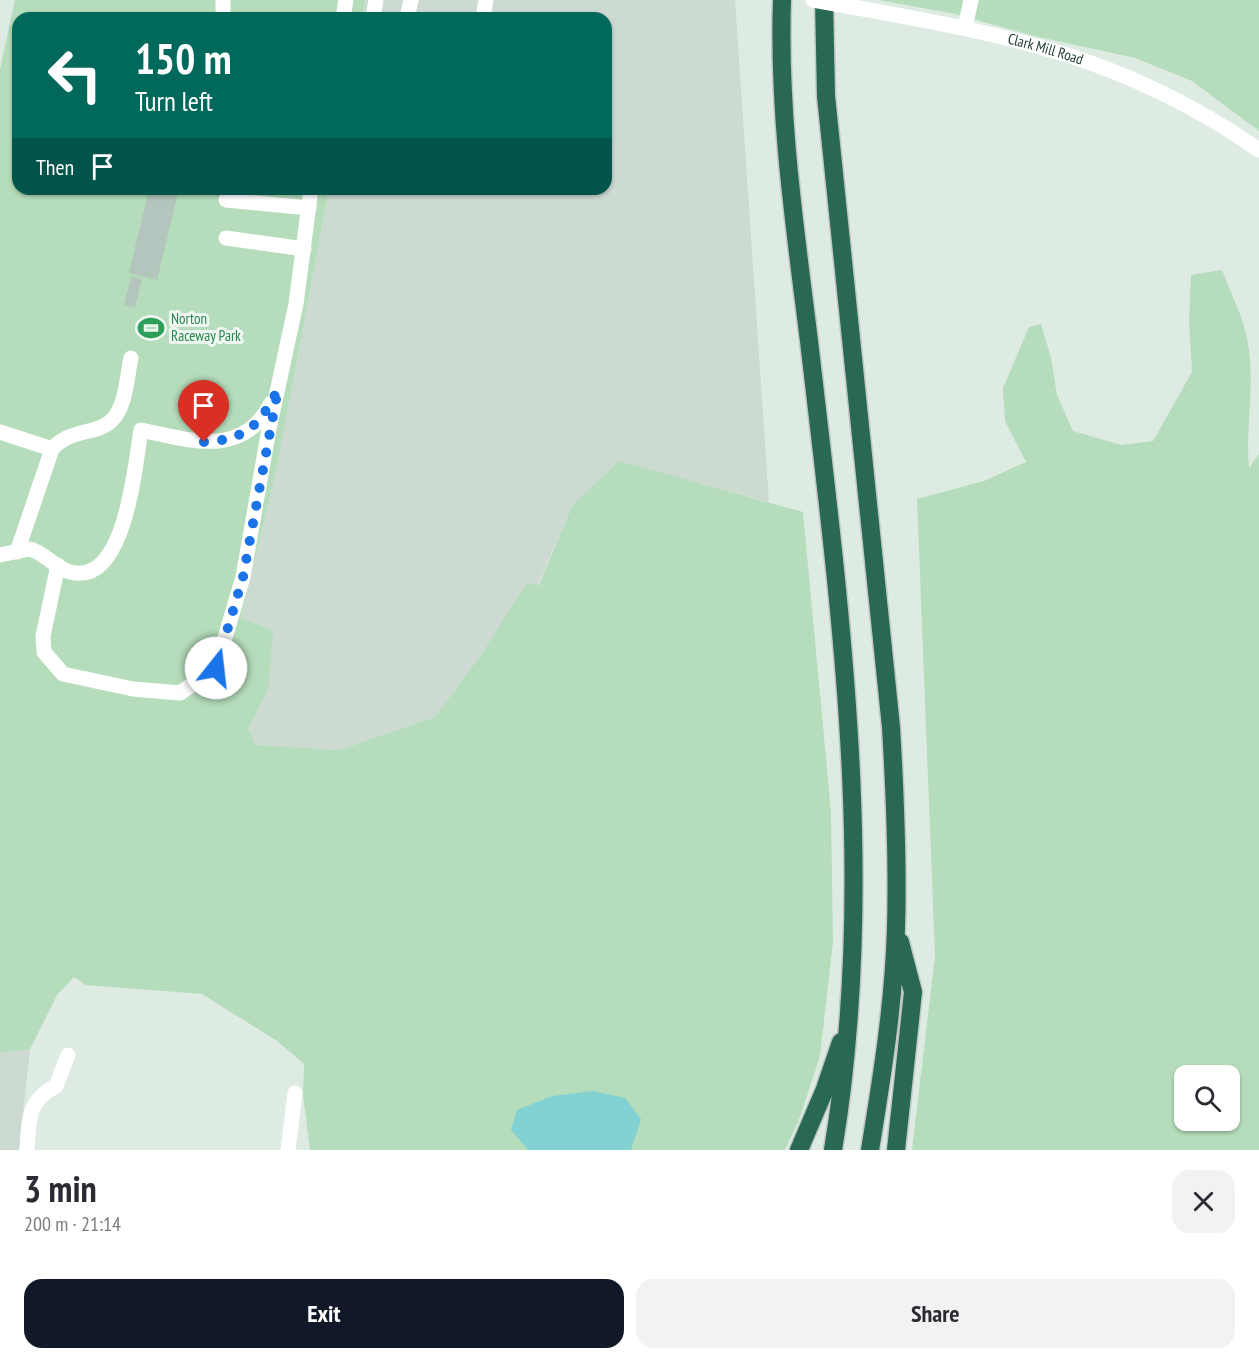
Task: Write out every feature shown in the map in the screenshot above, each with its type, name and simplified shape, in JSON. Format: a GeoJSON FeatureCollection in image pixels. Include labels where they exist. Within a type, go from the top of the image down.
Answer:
{"type":"FeatureCollection","features":[{"type":"Feature","properties":{"kind":"highway"},"geometry":{"type":"LineString","coordinates":[[782,0],[786,136],[838,598],[851,755],[855,903],[852,990],[843,1089],[833,1150]]}},
{"type":"Feature","properties":{"kind":"highway"},"geometry":{"type":"LineString","coordinates":[[824,0],[826,96],[891,727],[897,831],[896,930],[884,1068],[870,1150]]}},
{"type":"Feature","properties":{"kind":"highway"},"geometry":{"type":"LineString","coordinates":[[896,930],[913,992],[896,1150]]}},
{"type":"Feature","properties":{"kind":"highway"},"geometry":{"type":"LineString","coordinates":[[799,1150],[828,1079],[852,990]]}},
{"type":"Feature","properties":{"kind":"street","name":"Clark Mill Road"},"geometry":{"type":"LineString","coordinates":[[813,0],[966,27],[1032,43],[1118,71],[1187,104],[1259,150]]}},
{"type":"Feature","properties":{"kind":"street"},"geometry":{"type":"LineString","coordinates":[[966,27],[972,0]]}},
{"type":"Feature","properties":{"kind":"street"},"geometry":{"type":"LineString","coordinates":[[58,565],[42,636],[44,652],[63,674],[133,689],[180,693],[216,668],[243,577],[296,304],[310,195]]}},
{"type":"Feature","properties":{"kind":"street"},"geometry":{"type":"LineString","coordinates":[[226,199],[309,208]]}},
{"type":"Feature","properties":{"kind":"street"},"geometry":{"type":"LineString","coordinates":[[226,238],[304,249]]}},
{"type":"Feature","properties":{"kind":"street"},"geometry":{"type":"LineString","coordinates":[[17,552],[52,449],[66,437],[111,422],[119,411],[131,358]]}},
{"type":"Feature","properties":{"kind":"street"},"geometry":{"type":"LineString","coordinates":[[0,555],[22,549],[36,550],[70,572],[91,570],[100,565],[114,546],[129,500],[141,430],[204,442],[224,441],[241,436],[257,423],[278,389]]}},
{"type":"Feature","properties":{"kind":"street"},"geometry":{"type":"LineString","coordinates":[[0,432],[52,449]]}},
{"type":"Feature","properties":{"kind":"street"},"geometry":{"type":"LineString","coordinates":[[27,1150],[33,1103],[41,1094],[56,1086],[68,1055]]}},
{"type":"Feature","properties":{"kind":"street"},"geometry":{"type":"LineString","coordinates":[[288,1150],[295,1093]]}},
{"type":"Feature","properties":{"kind":"shaded area"},"geometry":{"type":"Polygon","coordinates":[[[365,0],[735,0],[769,502],[698,483],[572,506],[538,585],[483,652],[435,717],[339,750],[256,745],[248,729],[268,690],[241,619],[277,467],[328,195],[612,195],[612,12],[363,12],[365,0]]]}},
{"type":"Feature","properties":{"kind":"shaded area"},"geometry":{"type":"Polygon","coordinates":[[[30,1049],[19,1150],[0,1150],[0,1053],[30,1049]]]}},
{"type":"Feature","properties":{"kind":"green space"},"geometry":{"type":"Polygon","coordinates":[[[15,0],[365,0],[363,12],[12,12],[15,0]]]}},
{"type":"Feature","properties":{"kind":"green space"},"geometry":{"type":"Polygon","coordinates":[[[878,0],[1259,0],[1259,131],[1192,81],[1135,58],[1034,36],[951,13],[878,0]]]}},
{"type":"Feature","properties":{"kind":"green space"},"geometry":{"type":"Polygon","coordinates":[[[12,14],[12,195],[328,195],[277,467],[241,618],[273,631],[268,690],[248,729],[256,745],[339,750],[435,717],[483,652],[526,584],[539,585],[572,506],[619,461],[803,512],[831,812],[833,942],[820,1056],[800,1117],[785,1150],[310,1150],[303,1095],[304,1064],[277,1041],[202,994],[86,985],[74,977],[57,995],[30,1049],[0,1053],[0,69],[12,14]]]}},
{"type":"Feature","properties":{"kind":"green space"},"geometry":{"type":"Polygon","coordinates":[[[1222,270],[1245,330],[1250,355],[1249,468],[1259,454],[1259,1150],[912,1150],[935,956],[917,499],[984,481],[1026,462],[1005,421],[1003,388],[1029,327],[1041,324],[1051,358],[1057,395],[1073,431],[1121,445],[1153,441],[1192,372],[1189,322],[1191,275],[1222,270]]]}},
{"type":"Feature","properties":{"kind":"water"},"geometry":{"type":"Polygon","coordinates":[[[593,1091],[625,1098],[641,1119],[631,1150],[528,1150],[511,1130],[517,1110],[552,1096],[593,1091]]]}},
{"type":"Feature","properties":{"kind":"building"},"geometry":{"type":"Polygon","coordinates":[[[148,195],[178,195],[157,280],[129,273],[148,195]]]}},
{"type":"Feature","properties":{"kind":"building"},"geometry":{"type":"Polygon","coordinates":[[[131,276],[142,279],[135,308],[124,305],[131,276]]]}},
{"type":"Feature","properties":{"kind":"place","name":"Norton Raceway Park"},"geometry":{"type":"Point","coordinates":[151,328]}},
{"type":"Feature","properties":{"kind":"route"},"geometry":{"type":"LineString","coordinates":[[204,442],[224,441],[241,436],[257,423],[278,389],[243,577],[216,668]]}}]}
